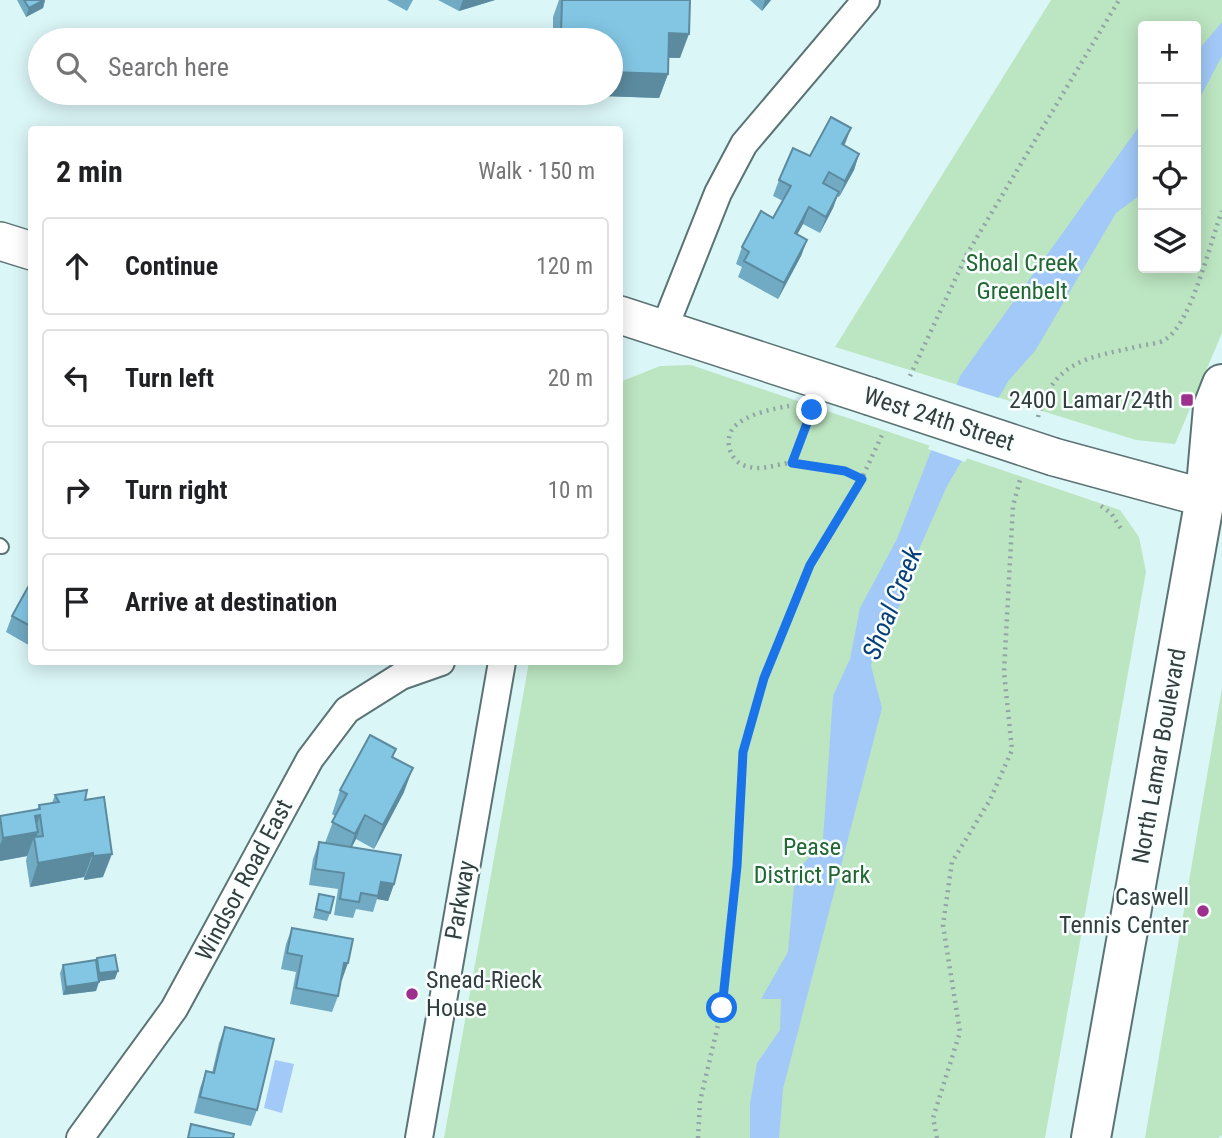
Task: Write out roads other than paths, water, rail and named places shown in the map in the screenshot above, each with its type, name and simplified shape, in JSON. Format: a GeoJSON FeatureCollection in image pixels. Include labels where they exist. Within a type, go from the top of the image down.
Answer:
{"type":"FeatureCollection","features":[{"type":"Feature","properties":{"kind":"main road"},"geometry":{"type":"LineString","coordinates":[[0,241],[28,250]]}},
{"type":"Feature","properties":{"kind":"main road","name":"West 24th Street"},"geometry":{"type":"LineString","coordinates":[[623,316],[1037,451],[1216,488]]}},
{"type":"Feature","properties":{"kind":"main road","name":"North Lamar Boulevard"},"geometry":{"type":"LineString","coordinates":[[1091,1138],[1216,488],[1213,407],[1222,384]]}},
{"type":"Feature","properties":{"kind":"street"},"geometry":{"type":"LineString","coordinates":[[664,329],[718,193],[744,144],[866,0]]}},
{"type":"Feature","properties":{"kind":"street","name":"Windsor Road East"},"geometry":{"type":"LineString","coordinates":[[80,1138],[174,1009],[317,749],[347,710],[401,676],[432,665]]}},
{"type":"Feature","properties":{"kind":"street","name":"Parkway"},"geometry":{"type":"LineString","coordinates":[[419,1138],[501,665]]}},
{"type":"Feature","properties":{"kind":"water"},"geometry":{"type":"Polygon","coordinates":[[[1222,22],[1222,56],[1201,96],[1201,84],[1201,47],[1222,22]]]}},
{"type":"Feature","properties":{"kind":"water","name":"Shoal Creek"},"geometry":{"type":"Polygon","coordinates":[[[1138,128],[1138,197],[1116,213],[1035,351],[1009,380],[947,486],[913,563],[907,592],[889,625],[878,634],[871,666],[882,708],[783,1089],[779,1138],[750,1138],[750,1104],[757,1063],[780,1030],[781,999],[761,999],[788,952],[795,874],[823,840],[833,696],[850,659],[860,608],[897,539],[960,376],[1138,128]]]}},
{"type":"Feature","properties":{"kind":"water"},"geometry":{"type":"Polygon","coordinates":[[[275,1060],[294,1064],[282,1113],[264,1108],[275,1060]]]}},
{"type":"Feature","properties":{"kind":"place","name":"2400 Lamar/24th"},"geometry":{"type":"Point","coordinates":[1187,400]}},
{"type":"Feature","properties":{"kind":"place","name":"Caswell Tennis Center"},"geometry":{"type":"Point","coordinates":[1203,911]}},
{"type":"Feature","properties":{"kind":"place","name":"Snead-Rieck House"},"geometry":{"type":"Point","coordinates":[412,994]}},
{"type":"Feature","properties":{"kind":"park label","name":"Shoal Creek Greenbelt"},"geometry":{"type":"Point","coordinates":[1022,277]}},
{"type":"Feature","properties":{"kind":"park label","name":"Pease District Park"},"geometry":{"type":"Point","coordinates":[812,861]}}]}
